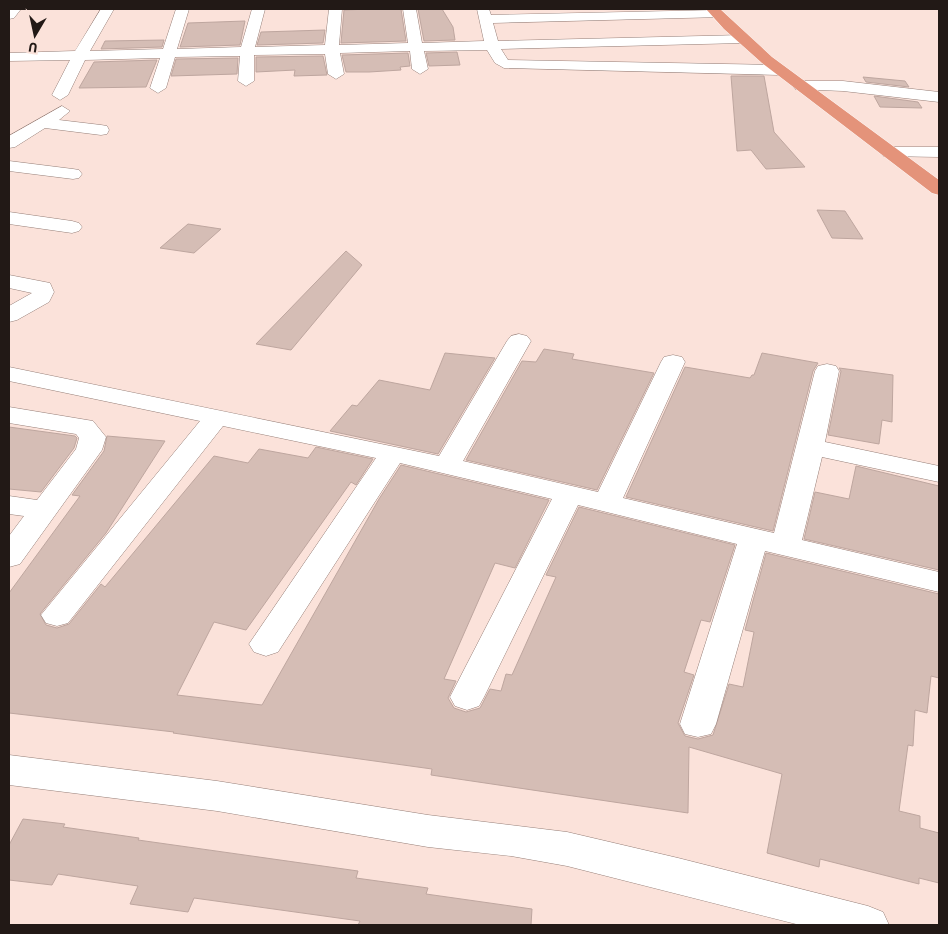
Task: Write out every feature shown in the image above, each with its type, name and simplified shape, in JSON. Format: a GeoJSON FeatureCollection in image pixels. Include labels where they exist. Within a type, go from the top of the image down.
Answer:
{"type":"FeatureCollection","features":[{"type":"Feature","properties":{"kind":"highway"},"geometry":{"type":"LineString","coordinates":[[715,11],[743,39],[779,70],[939,190]]}},
{"type":"Feature","properties":{"kind":"street"},"geometry":{"type":"LineString","coordinates":[[9,15],[14,9]]}},
{"type":"Feature","properties":{"kind":"street"},"geometry":{"type":"LineString","coordinates":[[9,144],[36,118],[61,103],[80,55],[107,9]]}},
{"type":"Feature","properties":{"kind":"street"},"geometry":{"type":"LineString","coordinates":[[158,88],[182,9]]}},
{"type":"Feature","properties":{"kind":"street"},"geometry":{"type":"LineString","coordinates":[[246,81],[248,51],[258,9]]}},
{"type":"Feature","properties":{"kind":"street"},"geometry":{"type":"LineString","coordinates":[[335,9],[332,49],[336,74]]}},
{"type":"Feature","properties":{"kind":"street"},"geometry":{"type":"LineString","coordinates":[[409,9],[420,68]]}},
{"type":"Feature","properties":{"kind":"street"},"geometry":{"type":"LineString","coordinates":[[715,11],[484,14],[493,45],[501,62],[504,64],[779,70]]}},
{"type":"Feature","properties":{"kind":"street"},"geometry":{"type":"LineString","coordinates":[[9,57],[743,39]]}},
{"type":"Feature","properties":{"kind":"street"},"geometry":{"type":"LineString","coordinates":[[649,42],[669,67]]}},
{"type":"Feature","properties":{"kind":"street"},"geometry":{"type":"LineString","coordinates":[[571,43],[585,66]]}},
{"type":"Feature","properties":{"kind":"street"},"geometry":{"type":"LineString","coordinates":[[801,86],[843,86],[939,97]]}},
{"type":"Feature","properties":{"kind":"street"},"geometry":{"type":"LineString","coordinates":[[9,126],[36,118],[101,130]]}},
{"type":"Feature","properties":{"kind":"street"},"geometry":{"type":"LineString","coordinates":[[889,152],[939,152]]}},
{"type":"Feature","properties":{"kind":"street"},"geometry":{"type":"LineString","coordinates":[[9,166],[72,174]]}},
{"type":"Feature","properties":{"kind":"street"},"geometry":{"type":"LineString","coordinates":[[9,218],[72,227]]}},
{"type":"Feature","properties":{"kind":"street"},"geometry":{"type":"LineString","coordinates":[[9,282],[42,288],[43,292],[41,297],[9,316]]}},
{"type":"Feature","properties":{"kind":"street"},"geometry":{"type":"LineString","coordinates":[[447,466],[519,340]]}},
{"type":"Feature","properties":{"kind":"street"},"geometry":{"type":"LineString","coordinates":[[607,503],[674,362]]}},
{"type":"Feature","properties":{"kind":"street"},"geometry":{"type":"LineString","coordinates":[[786,545],[811,447],[827,371]]}},
{"type":"Feature","properties":{"kind":"street"},"geometry":{"type":"LineString","coordinates":[[9,374],[447,466],[939,582]]}},
{"type":"Feature","properties":{"kind":"street"},"geometry":{"type":"LineString","coordinates":[[9,415],[84,427],[93,436],[89,450],[9,557]]}},
{"type":"Feature","properties":{"kind":"street"},"geometry":{"type":"LineString","coordinates":[[57,615],[217,417]]}},
{"type":"Feature","properties":{"kind":"street"},"geometry":{"type":"LineString","coordinates":[[811,447],[939,474]]}},
{"type":"Feature","properties":{"kind":"street"},"geometry":{"type":"LineString","coordinates":[[266,644],[393,454]]}},
{"type":"Feature","properties":{"kind":"street"},"geometry":{"type":"LineString","coordinates":[[467,697],[569,494]]}},
{"type":"Feature","properties":{"kind":"street"},"geometry":{"type":"LineString","coordinates":[[9,505],[44,510]]}},
{"type":"Feature","properties":{"kind":"street"},"geometry":{"type":"LineString","coordinates":[[698,724],[754,537]]}},
{"type":"Feature","properties":{"kind":"street"},"geometry":{"type":"LineString","coordinates":[[9,770],[217,796],[428,831],[511,840],[567,850],[678,875],[868,925]]}},
{"type":"Feature","properties":{"kind":"building"},"geometry":{"type":"Polygon","coordinates":[[[401,9],[406,41],[341,43],[344,10],[401,9]]]}},
{"type":"Feature","properties":{"kind":"building"},"geometry":{"type":"Polygon","coordinates":[[[418,9],[442,9],[453,27],[455,40],[424,41],[418,9]]]}},
{"type":"Feature","properties":{"kind":"building"},"geometry":{"type":"Polygon","coordinates":[[[245,21],[240,45],[180,47],[188,23],[245,21]]]}},
{"type":"Feature","properties":{"kind":"building"},"geometry":{"type":"Polygon","coordinates":[[[325,30],[323,43],[257,45],[261,32],[325,30]]]}},
{"type":"Feature","properties":{"kind":"building"},"geometry":{"type":"Polygon","coordinates":[[[164,40],[162,47],[101,49],[105,41],[164,40]]]}},
{"type":"Feature","properties":{"kind":"building"},"geometry":{"type":"Polygon","coordinates":[[[457,52],[460,65],[429,66],[426,53],[457,52]]]}},
{"type":"Feature","properties":{"kind":"building"},"geometry":{"type":"Polygon","coordinates":[[[408,53],[410,66],[400,67],[401,70],[369,72],[346,72],[342,55],[408,53]]]}},
{"type":"Feature","properties":{"kind":"building"},"geometry":{"type":"Polygon","coordinates":[[[323,56],[327,75],[294,76],[295,70],[256,72],[256,57],[323,56]]]}},
{"type":"Feature","properties":{"kind":"building"},"geometry":{"type":"Polygon","coordinates":[[[238,58],[237,74],[171,76],[176,59],[238,58]]]}},
{"type":"Feature","properties":{"kind":"building"},"geometry":{"type":"Polygon","coordinates":[[[157,60],[146,87],[79,88],[94,62],[157,60]]]}},
{"type":"Feature","properties":{"kind":"building"},"geometry":{"type":"Polygon","coordinates":[[[731,76],[764,76],[774,132],[805,167],[766,169],[751,150],[737,151],[731,76]]]}},
{"type":"Feature","properties":{"kind":"building"},"geometry":{"type":"Polygon","coordinates":[[[863,77],[905,81],[909,87],[866,82],[863,77]]]}},
{"type":"Feature","properties":{"kind":"building"},"geometry":{"type":"Polygon","coordinates":[[[874,96],[918,102],[922,108],[880,107],[874,96]]]}},
{"type":"Feature","properties":{"kind":"building"},"geometry":{"type":"Polygon","coordinates":[[[817,210],[845,211],[863,239],[832,238],[817,210]]]}},
{"type":"Feature","properties":{"kind":"building"},"geometry":{"type":"Polygon","coordinates":[[[188,224],[221,229],[194,253],[160,248],[188,224]]]}},
{"type":"Feature","properties":{"kind":"building"},"geometry":{"type":"Polygon","coordinates":[[[346,251],[362,265],[291,350],[256,344],[346,251]]]}},
{"type":"Feature","properties":{"kind":"building"},"geometry":{"type":"Polygon","coordinates":[[[544,349],[574,354],[572,359],[654,373],[597,490],[466,460],[522,361],[536,362],[544,349]]]}},
{"type":"Feature","properties":{"kind":"building"},"geometry":{"type":"Polygon","coordinates":[[[445,353],[495,358],[438,454],[330,431],[352,405],[357,406],[379,380],[430,390],[445,353]]]}},
{"type":"Feature","properties":{"kind":"building"},"geometry":{"type":"Polygon","coordinates":[[[762,353],[818,363],[813,371],[773,531],[626,497],[685,367],[750,378],[754,375],[762,353]]]}},
{"type":"Feature","properties":{"kind":"building"},"geometry":{"type":"Polygon","coordinates":[[[839,368],[893,375],[892,422],[882,420],[879,444],[828,435],[841,371],[839,368]]]}},
{"type":"Feature","properties":{"kind":"building"},"geometry":{"type":"Polygon","coordinates":[[[9,427],[75,436],[77,438],[74,448],[41,492],[9,489],[9,427]]]}},
{"type":"Feature","properties":{"kind":"building"},"geometry":{"type":"Polygon","coordinates":[[[107,436],[165,441],[106,533],[40,614],[46,625],[57,628],[69,624],[101,584],[105,587],[214,456],[248,463],[259,449],[308,458],[316,447],[373,459],[356,485],[351,482],[246,630],[214,622],[177,695],[262,705],[379,499],[401,465],[549,500],[515,568],[495,563],[444,679],[456,681],[448,698],[454,708],[466,712],[480,708],[490,689],[501,691],[506,674],[512,675],[556,577],[546,575],[579,507],[735,545],[710,622],[701,620],[684,672],[694,675],[678,723],[685,736],[698,739],[713,735],[729,684],[743,687],[754,632],[745,630],[766,553],[939,594],[939,678],[931,676],[927,713],[915,710],[913,746],[908,745],[899,811],[920,816],[920,828],[939,833],[939,883],[919,878],[919,884],[820,859],[819,867],[767,853],[782,774],[689,747],[688,813],[431,775],[432,769],[174,732],[9,713],[9,593],[80,496],[72,495],[104,451],[107,436]]]}},
{"type":"Feature","properties":{"kind":"building"},"geometry":{"type":"Polygon","coordinates":[[[856,466],[939,486],[939,570],[804,539],[815,492],[849,499],[856,466]]]}},
{"type":"Feature","properties":{"kind":"building"},"geometry":{"type":"Polygon","coordinates":[[[23,819],[65,824],[63,827],[139,838],[138,840],[358,871],[356,878],[428,888],[426,894],[532,909],[531,925],[358,925],[360,921],[194,898],[188,912],[130,904],[138,886],[58,874],[52,885],[9,880],[9,845],[23,819]]]}}]}
